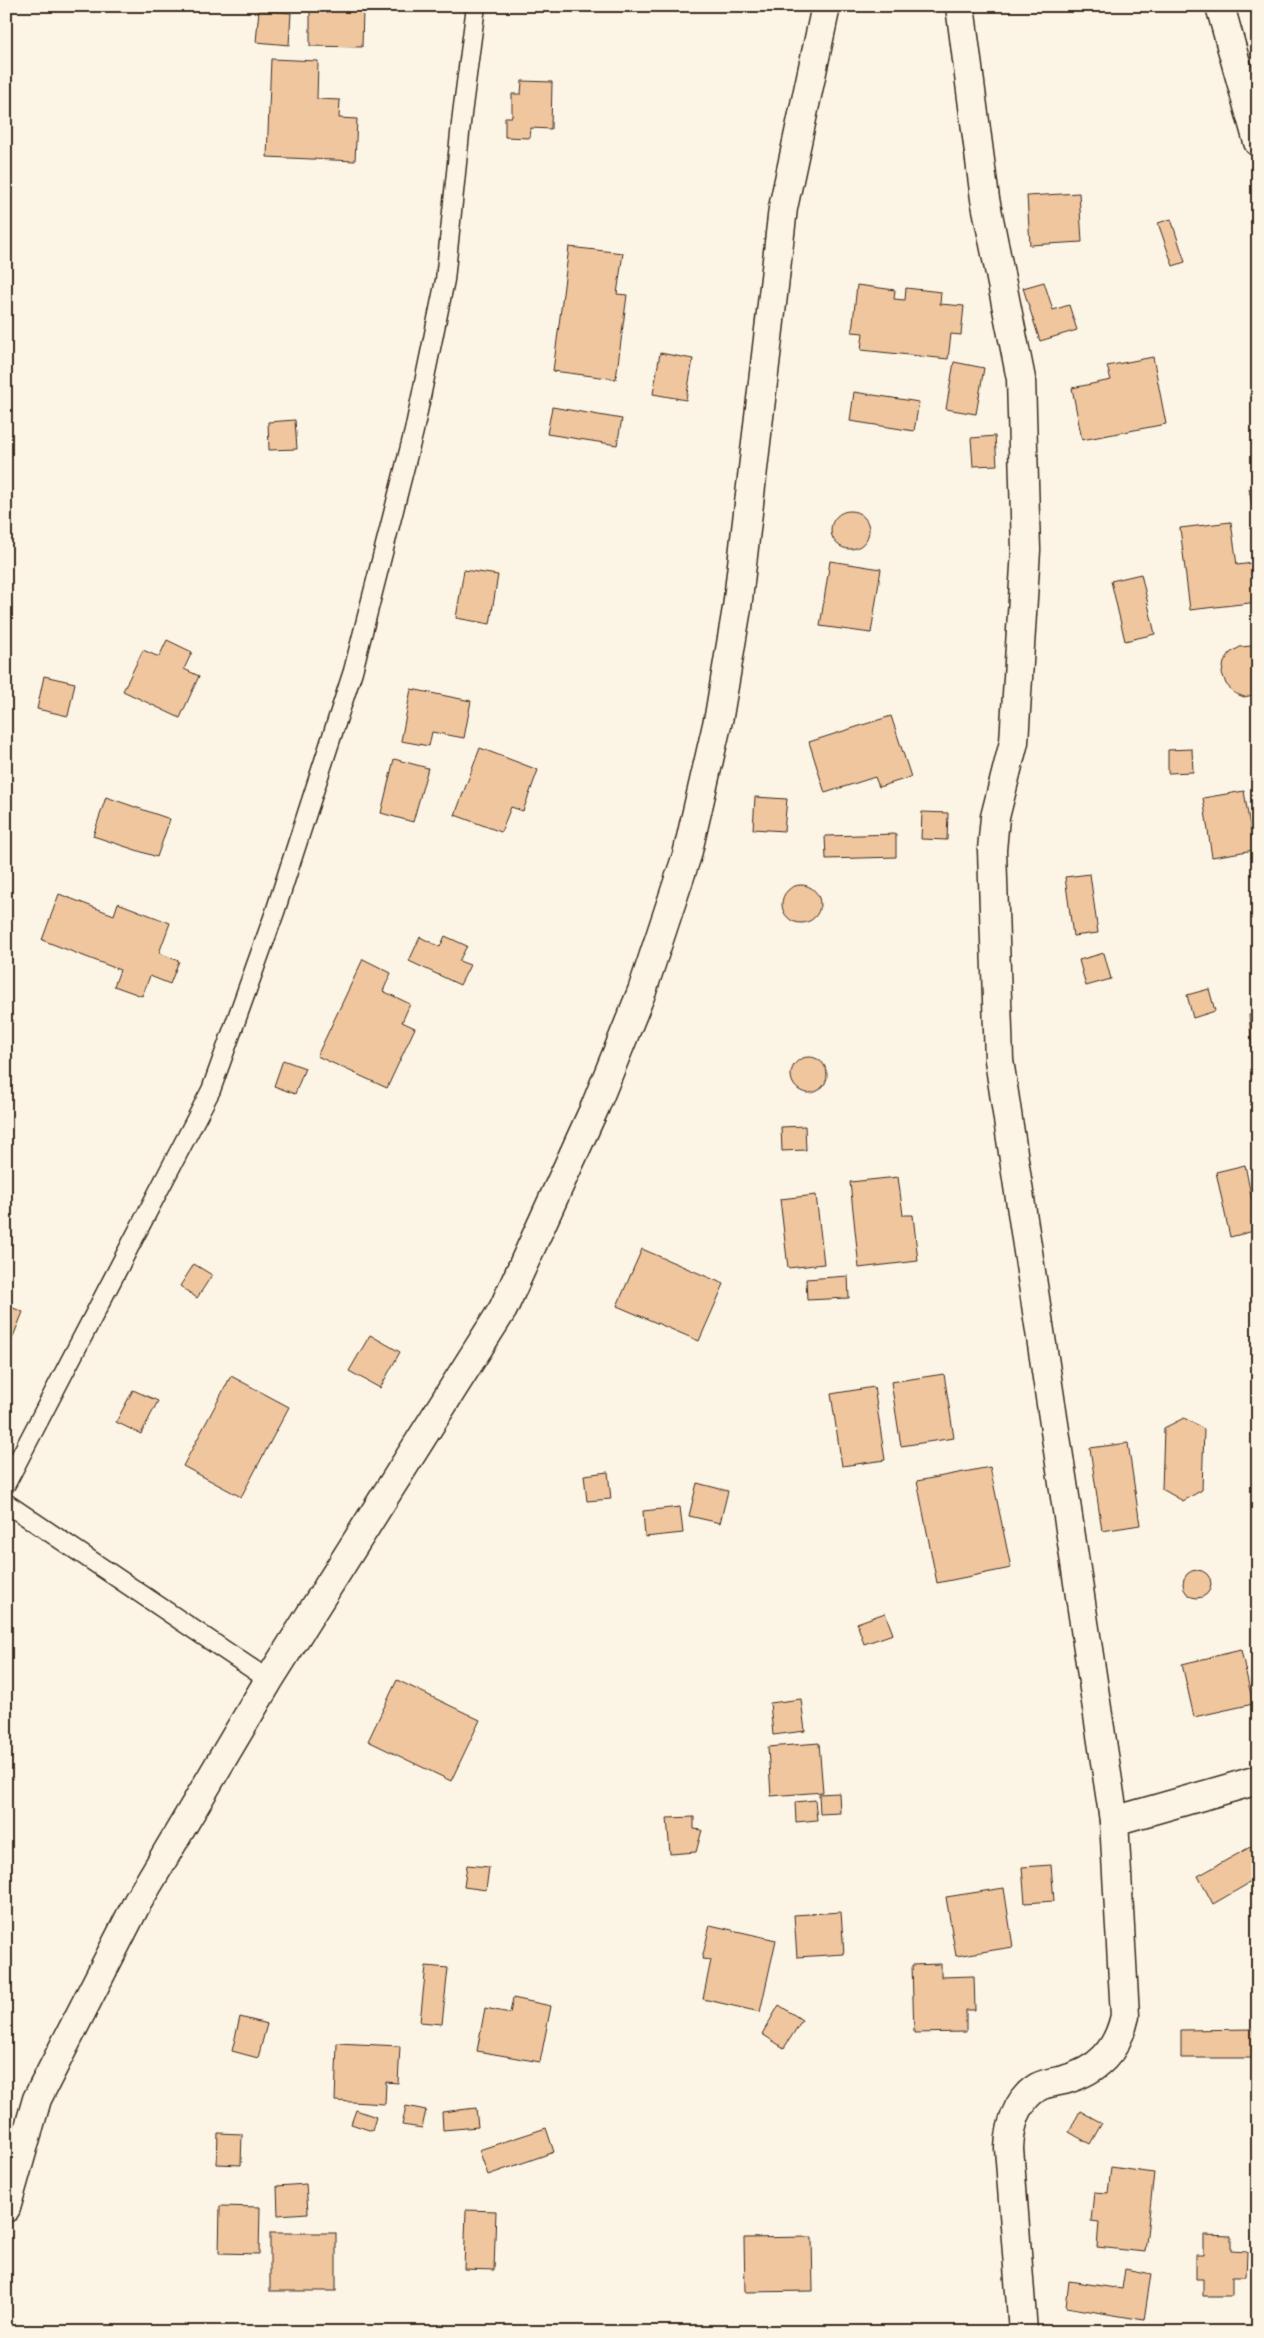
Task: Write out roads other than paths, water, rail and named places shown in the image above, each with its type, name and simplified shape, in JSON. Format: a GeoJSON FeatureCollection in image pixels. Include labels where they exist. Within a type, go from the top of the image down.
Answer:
{"type":"FeatureCollection","features":[{"type":"Feature","properties":{"kind":"street"},"geometry":{"type":"LineString","coordinates":[[6,2208],[37,2099],[137,1903],[270,1680],[503,1309],[595,1107],[645,982],[687,855],[719,716],[738,598],[783,208],[826,6]]}},
{"type":"Feature","properties":{"kind":"street"},"geometry":{"type":"LineString","coordinates":[[960,6],[986,199],[1021,379],[1025,559],[1014,742],[995,817],[992,850],[999,1060],[1114,1821],[1125,2016],[1121,2035],[1106,2057],[1086,2071],[1038,2087],[1025,2100],[1015,2115],[1010,2131],[1009,2148],[1023,2332]]}},
{"type":"Feature","properties":{"kind":"street"},"geometry":{"type":"LineString","coordinates":[[1220,6],[1258,142]]}},
{"type":"Feature","properties":{"kind":"street"},"geometry":{"type":"LineString","coordinates":[[1114,1821],[1258,1780]]}},
{"type":"Feature","properties":{"kind":"lane"},"geometry":{"type":"LineString","coordinates":[[6,1484],[211,1090],[275,912],[353,671],[414,431],[445,280],[462,114],[476,6]]}},
{"type":"Feature","properties":{"kind":"lane"},"geometry":{"type":"LineString","coordinates":[[6,1503],[270,1680]]}}]}
